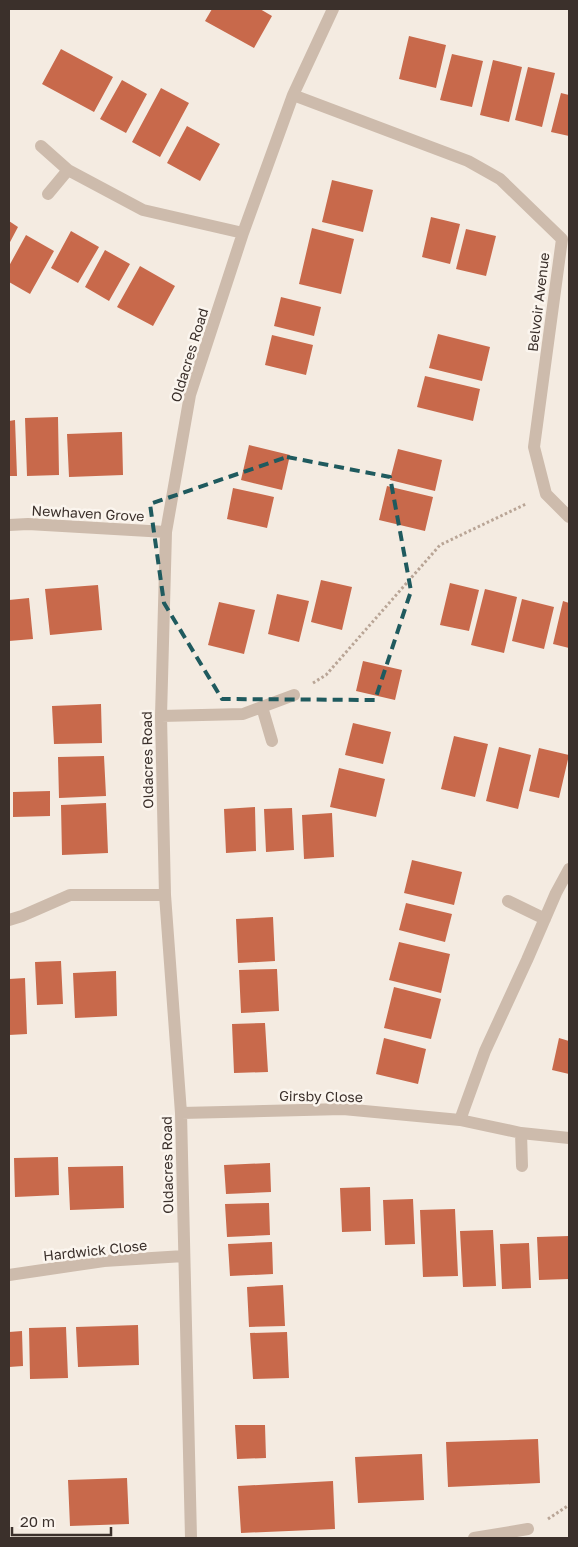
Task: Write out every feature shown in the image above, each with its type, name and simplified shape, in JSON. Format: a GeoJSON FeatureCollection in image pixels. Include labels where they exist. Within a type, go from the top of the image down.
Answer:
{"type":"FeatureCollection","features":[{"type":"Feature","properties":{"kind":"street","name":"Oldacres Road"},"geometry":{"type":"LineString","coordinates":[[191,1538],[181,1113],[165,895],[161,716],[166,532],[190,395],[243,233],[293,94],[332,9]]}},
{"type":"Feature","properties":{"kind":"street","name":"Belvoir Avenue"},"geometry":{"type":"LineString","coordinates":[[293,94],[468,161],[500,179],[565,237],[534,447],[546,494]]}},
{"type":"Feature","properties":{"kind":"street"},"geometry":{"type":"LineString","coordinates":[[41,146],[68,170],[143,210],[243,233]]}},
{"type":"Feature","properties":{"kind":"street"},"geometry":{"type":"LineString","coordinates":[[48,194],[68,170]]}},
{"type":"Feature","properties":{"kind":"street"},"geometry":{"type":"LineString","coordinates":[[546,494],[569,517]]}},
{"type":"Feature","properties":{"kind":"street","name":"Newhaven Grove"},"geometry":{"type":"LineString","coordinates":[[9,525],[28,524],[166,532]]}},
{"type":"Feature","properties":{"kind":"street"},"geometry":{"type":"LineString","coordinates":[[161,716],[243,714],[294,695]]}},
{"type":"Feature","properties":{"kind":"street"},"geometry":{"type":"LineString","coordinates":[[262,707],[272,741]]}},
{"type":"Feature","properties":{"kind":"street"},"geometry":{"type":"LineString","coordinates":[[460,1120],[484,1052],[544,919],[569,869]]}},
{"type":"Feature","properties":{"kind":"street"},"geometry":{"type":"LineString","coordinates":[[9,920],[70,895],[165,895]]}},
{"type":"Feature","properties":{"kind":"street"},"geometry":{"type":"LineString","coordinates":[[508,901],[544,919]]}},
{"type":"Feature","properties":{"kind":"street","name":"Girsby Close"},"geometry":{"type":"LineString","coordinates":[[181,1113],[343,1109],[460,1120],[521,1133],[569,1138]]}},
{"type":"Feature","properties":{"kind":"street"},"geometry":{"type":"LineString","coordinates":[[521,1133],[522,1166]]}},
{"type":"Feature","properties":{"kind":"street","name":"Hardwick Close"},"geometry":{"type":"LineString","coordinates":[[9,1275],[104,1261],[184,1256]]}},
{"type":"Feature","properties":{"kind":"street"},"geometry":{"type":"LineString","coordinates":[[474,1538],[528,1529]]}},
{"type":"Feature","properties":{"kind":"path"},"geometry":{"type":"LineString","coordinates":[[294,695],[326,675],[440,544],[546,494]]}},
{"type":"Feature","properties":{"kind":"highlighted area"},"geometry":{"type":"Polygon","coordinates":[[[287,457],[390,477],[411,591],[375,700],[222,699],[164,603],[150,504],[287,457]]]}},
{"type":"Feature","properties":{"kind":"building"},"geometry":{"type":"Polygon","coordinates":[[[212,9],[260,9],[272,16],[254,48],[205,21],[212,9]]]}},
{"type":"Feature","properties":{"kind":"building"},"geometry":{"type":"Polygon","coordinates":[[[409,36],[446,45],[436,88],[399,79],[409,36]]]}},
{"type":"Feature","properties":{"kind":"building"},"geometry":{"type":"Polygon","coordinates":[[[61,49],[113,77],[94,112],[42,84],[61,49]]]}},
{"type":"Feature","properties":{"kind":"building"},"geometry":{"type":"Polygon","coordinates":[[[452,54],[483,61],[472,107],[440,100],[452,54]]]}},
{"type":"Feature","properties":{"kind":"building"},"geometry":{"type":"Polygon","coordinates":[[[493,60],[522,67],[509,122],[480,115],[493,60]]]}},
{"type":"Feature","properties":{"kind":"building"},"geometry":{"type":"Polygon","coordinates":[[[528,67],[555,73],[542,127],[515,120],[528,67]]]}},
{"type":"Feature","properties":{"kind":"building"},"geometry":{"type":"Polygon","coordinates":[[[122,80],[147,94],[126,133],[100,119],[122,80]]]}},
{"type":"Feature","properties":{"kind":"building"},"geometry":{"type":"Polygon","coordinates":[[[161,88],[189,103],[160,157],[132,142],[161,88]]]}},
{"type":"Feature","properties":{"kind":"building"},"geometry":{"type":"Polygon","coordinates":[[[561,93],[569,95],[569,136],[551,132],[561,93]]]}},
{"type":"Feature","properties":{"kind":"building"},"geometry":{"type":"Polygon","coordinates":[[[187,126],[220,144],[200,181],[167,163],[187,126]]]}},
{"type":"Feature","properties":{"kind":"building"},"geometry":{"type":"Polygon","coordinates":[[[332,180],[373,190],[363,232],[322,222],[332,180]]]}},
{"type":"Feature","properties":{"kind":"building"},"geometry":{"type":"Polygon","coordinates":[[[431,217],[460,224],[450,264],[422,257],[431,217]]]}},
{"type":"Feature","properties":{"kind":"building"},"geometry":{"type":"Polygon","coordinates":[[[9,221],[18,227],[9,244],[9,221]]]}},
{"type":"Feature","properties":{"kind":"building"},"geometry":{"type":"Polygon","coordinates":[[[312,228],[354,239],[341,294],[299,284],[312,228]]]}},
{"type":"Feature","properties":{"kind":"building"},"geometry":{"type":"Polygon","coordinates":[[[466,229],[496,236],[486,276],[456,269],[466,229]]]}},
{"type":"Feature","properties":{"kind":"building"},"geometry":{"type":"Polygon","coordinates":[[[71,231],[99,247],[78,283],[51,268],[71,231]]]}},
{"type":"Feature","properties":{"kind":"building"},"geometry":{"type":"Polygon","coordinates":[[[26,235],[54,251],[30,294],[9,282],[9,266],[26,235]]]}},
{"type":"Feature","properties":{"kind":"building"},"geometry":{"type":"Polygon","coordinates":[[[105,250],[130,264],[109,301],[85,287],[105,250]]]}},
{"type":"Feature","properties":{"kind":"building"},"geometry":{"type":"Polygon","coordinates":[[[140,266],[175,286],[153,326],[117,307],[140,266]]]}},
{"type":"Feature","properties":{"kind":"building"},"geometry":{"type":"Polygon","coordinates":[[[281,297],[321,307],[314,336],[274,326],[281,297]]]}},
{"type":"Feature","properties":{"kind":"building"},"geometry":{"type":"Polygon","coordinates":[[[438,334],[490,347],[482,381],[429,368],[438,334]]]}},
{"type":"Feature","properties":{"kind":"building"},"geometry":{"type":"Polygon","coordinates":[[[272,335],[313,345],[306,375],[265,365],[272,335]]]}},
{"type":"Feature","properties":{"kind":"building"},"geometry":{"type":"Polygon","coordinates":[[[425,376],[480,389],[473,421],[417,407],[425,376]]]}},
{"type":"Feature","properties":{"kind":"building"},"geometry":{"type":"Polygon","coordinates":[[[58,417],[59,475],[27,476],[25,418],[58,417]]]}},
{"type":"Feature","properties":{"kind":"building"},"geometry":{"type":"Polygon","coordinates":[[[15,420],[17,476],[9,476],[9,421],[15,420]]]}},
{"type":"Feature","properties":{"kind":"building"},"geometry":{"type":"Polygon","coordinates":[[[122,432],[123,475],[69,477],[67,434],[122,432]]]}},
{"type":"Feature","properties":{"kind":"building"},"geometry":{"type":"Polygon","coordinates":[[[249,445],[290,455],[282,490],[241,480],[249,445]]]}},
{"type":"Feature","properties":{"kind":"building"},"geometry":{"type":"Polygon","coordinates":[[[398,449],[442,460],[435,491],[390,480],[398,449]]]}},
{"type":"Feature","properties":{"kind":"building"},"geometry":{"type":"Polygon","coordinates":[[[387,486],[433,497],[425,531],[379,520],[387,486]]]}},
{"type":"Feature","properties":{"kind":"building"},"geometry":{"type":"Polygon","coordinates":[[[233,488],[274,497],[267,528],[227,519],[233,488]]]}},
{"type":"Feature","properties":{"kind":"building"},"geometry":{"type":"Polygon","coordinates":[[[321,580],[352,587],[342,630],[311,622],[321,580]]]}},
{"type":"Feature","properties":{"kind":"building"},"geometry":{"type":"Polygon","coordinates":[[[450,583],[479,590],[469,631],[440,625],[450,583]]]}},
{"type":"Feature","properties":{"kind":"building"},"geometry":{"type":"Polygon","coordinates":[[[98,585],[102,630],[50,635],[45,589],[98,585]]]}},
{"type":"Feature","properties":{"kind":"building"},"geometry":{"type":"Polygon","coordinates":[[[485,589],[517,597],[504,653],[471,645],[485,589]]]}},
{"type":"Feature","properties":{"kind":"building"},"geometry":{"type":"Polygon","coordinates":[[[277,594],[309,601],[299,642],[268,634],[277,594]]]}},
{"type":"Feature","properties":{"kind":"building"},"geometry":{"type":"Polygon","coordinates":[[[29,598],[33,639],[9,641],[9,600],[29,598]]]}},
{"type":"Feature","properties":{"kind":"building"},"geometry":{"type":"Polygon","coordinates":[[[522,599],[554,607],[544,649],[512,641],[522,599]]]}},
{"type":"Feature","properties":{"kind":"building"},"geometry":{"type":"Polygon","coordinates":[[[563,601],[569,603],[569,648],[553,644],[563,601]]]}},
{"type":"Feature","properties":{"kind":"building"},"geometry":{"type":"Polygon","coordinates":[[[219,602],[255,610],[244,654],[208,645],[219,602]]]}},
{"type":"Feature","properties":{"kind":"building"},"geometry":{"type":"Polygon","coordinates":[[[363,661],[402,670],[395,700],[356,691],[363,661]]]}},
{"type":"Feature","properties":{"kind":"building"},"geometry":{"type":"Polygon","coordinates":[[[101,704],[102,743],[54,744],[52,706],[101,704]]]}},
{"type":"Feature","properties":{"kind":"building"},"geometry":{"type":"Polygon","coordinates":[[[353,723],[391,732],[383,764],[345,755],[353,723]]]}},
{"type":"Feature","properties":{"kind":"building"},"geometry":{"type":"Polygon","coordinates":[[[454,736],[488,744],[475,797],[441,789],[454,736]]]}},
{"type":"Feature","properties":{"kind":"building"},"geometry":{"type":"Polygon","coordinates":[[[499,747],[531,755],[518,809],[486,801],[499,747]]]}},
{"type":"Feature","properties":{"kind":"building"},"geometry":{"type":"Polygon","coordinates":[[[539,748],[569,755],[559,798],[529,791],[539,748]]]}},
{"type":"Feature","properties":{"kind":"building"},"geometry":{"type":"Polygon","coordinates":[[[104,756],[106,796],[59,798],[58,757],[104,756]]]}},
{"type":"Feature","properties":{"kind":"building"},"geometry":{"type":"Polygon","coordinates":[[[339,768],[385,779],[376,817],[330,807],[339,768]]]}},
{"type":"Feature","properties":{"kind":"building"},"geometry":{"type":"Polygon","coordinates":[[[50,791],[50,816],[13,817],[13,792],[50,791]]]}},
{"type":"Feature","properties":{"kind":"building"},"geometry":{"type":"Polygon","coordinates":[[[106,803],[108,853],[62,855],[61,805],[106,803]]]}},
{"type":"Feature","properties":{"kind":"building"},"geometry":{"type":"Polygon","coordinates":[[[255,807],[256,851],[226,853],[224,809],[255,807]]]}},
{"type":"Feature","properties":{"kind":"building"},"geometry":{"type":"Polygon","coordinates":[[[292,808],[294,850],[266,852],[264,809],[292,808]]]}},
{"type":"Feature","properties":{"kind":"building"},"geometry":{"type":"Polygon","coordinates":[[[332,813],[334,857],[304,859],[302,815],[332,813]]]}},
{"type":"Feature","properties":{"kind":"building"},"geometry":{"type":"Polygon","coordinates":[[[412,860],[462,872],[454,905],[404,893],[412,860]]]}},
{"type":"Feature","properties":{"kind":"building"},"geometry":{"type":"Polygon","coordinates":[[[406,903],[452,914],[445,942],[399,930],[406,903]]]}},
{"type":"Feature","properties":{"kind":"building"},"geometry":{"type":"Polygon","coordinates":[[[273,917],[275,961],[238,963],[236,919],[273,917]]]}},
{"type":"Feature","properties":{"kind":"building"},"geometry":{"type":"Polygon","coordinates":[[[399,942],[450,954],[441,993],[389,980],[399,942]]]}},
{"type":"Feature","properties":{"kind":"building"},"geometry":{"type":"Polygon","coordinates":[[[61,961],[63,1004],[37,1005],[35,962],[61,961]]]}},
{"type":"Feature","properties":{"kind":"building"},"geometry":{"type":"Polygon","coordinates":[[[277,969],[279,1011],[241,1013],[239,970],[277,969]]]}},
{"type":"Feature","properties":{"kind":"building"},"geometry":{"type":"Polygon","coordinates":[[[116,971],[117,1016],[75,1018],[73,973],[116,971]]]}},
{"type":"Feature","properties":{"kind":"building"},"geometry":{"type":"Polygon","coordinates":[[[25,978],[27,1034],[9,1035],[9,979],[25,978]]]}},
{"type":"Feature","properties":{"kind":"building"},"geometry":{"type":"Polygon","coordinates":[[[394,987],[441,999],[431,1039],[384,1028],[394,987]]]}},
{"type":"Feature","properties":{"kind":"building"},"geometry":{"type":"Polygon","coordinates":[[[265,1023],[268,1072],[234,1073],[232,1024],[265,1023]]]}},
{"type":"Feature","properties":{"kind":"building"},"geometry":{"type":"Polygon","coordinates":[[[384,1038],[426,1049],[418,1084],[376,1074],[384,1038]]]}},
{"type":"Feature","properties":{"kind":"building"},"geometry":{"type":"Polygon","coordinates":[[[559,1038],[569,1041],[569,1074],[552,1070],[559,1038]]]}},
{"type":"Feature","properties":{"kind":"building"},"geometry":{"type":"Polygon","coordinates":[[[58,1157],[59,1195],[15,1197],[14,1158],[58,1157]]]}},
{"type":"Feature","properties":{"kind":"building"},"geometry":{"type":"Polygon","coordinates":[[[270,1163],[271,1192],[226,1194],[224,1165],[270,1163]]]}},
{"type":"Feature","properties":{"kind":"building"},"geometry":{"type":"Polygon","coordinates":[[[123,1166],[124,1208],[70,1210],[68,1167],[123,1166]]]}},
{"type":"Feature","properties":{"kind":"building"},"geometry":{"type":"Polygon","coordinates":[[[370,1187],[371,1231],[342,1232],[340,1188],[370,1187]]]}},
{"type":"Feature","properties":{"kind":"building"},"geometry":{"type":"Polygon","coordinates":[[[413,1199],[415,1244],[385,1245],[383,1200],[413,1199]]]}},
{"type":"Feature","properties":{"kind":"building"},"geometry":{"type":"Polygon","coordinates":[[[269,1203],[270,1235],[227,1237],[225,1204],[269,1203]]]}},
{"type":"Feature","properties":{"kind":"building"},"geometry":{"type":"Polygon","coordinates":[[[455,1209],[458,1276],[423,1277],[420,1210],[455,1209]]]}},
{"type":"Feature","properties":{"kind":"building"},"geometry":{"type":"Polygon","coordinates":[[[493,1230],[496,1286],[463,1287],[460,1231],[493,1230]]]}},
{"type":"Feature","properties":{"kind":"building"},"geometry":{"type":"Polygon","coordinates":[[[569,1236],[569,1279],[539,1280],[537,1237],[569,1236]]]}},
{"type":"Feature","properties":{"kind":"building"},"geometry":{"type":"Polygon","coordinates":[[[272,1242],[273,1274],[230,1276],[228,1244],[272,1242]]]}},
{"type":"Feature","properties":{"kind":"building"},"geometry":{"type":"Polygon","coordinates":[[[529,1243],[531,1288],[502,1289],[500,1244],[529,1243]]]}},
{"type":"Feature","properties":{"kind":"building"},"geometry":{"type":"Polygon","coordinates":[[[283,1285],[285,1326],[249,1327],[247,1287],[283,1285]]]}},
{"type":"Feature","properties":{"kind":"building"},"geometry":{"type":"Polygon","coordinates":[[[138,1325],[139,1365],[78,1367],[76,1327],[138,1325]]]}},
{"type":"Feature","properties":{"kind":"building"},"geometry":{"type":"Polygon","coordinates":[[[66,1327],[68,1378],[30,1379],[29,1328],[66,1327]]]}},
{"type":"Feature","properties":{"kind":"building"},"geometry":{"type":"Polygon","coordinates":[[[22,1331],[23,1366],[9,1367],[9,1332],[22,1331]]]}},
{"type":"Feature","properties":{"kind":"building"},"geometry":{"type":"Polygon","coordinates":[[[287,1332],[289,1378],[253,1379],[250,1333],[287,1332]]]}},
{"type":"Feature","properties":{"kind":"building"},"geometry":{"type":"Polygon","coordinates":[[[235,1425],[265,1425],[266,1458],[237,1459],[235,1425]]]}},
{"type":"Feature","properties":{"kind":"building"},"geometry":{"type":"Polygon","coordinates":[[[538,1439],[540,1483],[448,1487],[446,1442],[538,1439]]]}},
{"type":"Feature","properties":{"kind":"building"},"geometry":{"type":"Polygon","coordinates":[[[422,1454],[424,1500],[358,1503],[355,1457],[422,1454]]]}},
{"type":"Feature","properties":{"kind":"building"},"geometry":{"type":"Polygon","coordinates":[[[127,1478],[129,1524],[70,1526],[68,1480],[127,1478]]]}},
{"type":"Feature","properties":{"kind":"building"},"geometry":{"type":"Polygon","coordinates":[[[333,1481],[335,1529],[241,1533],[238,1486],[333,1481]]]}}]}
